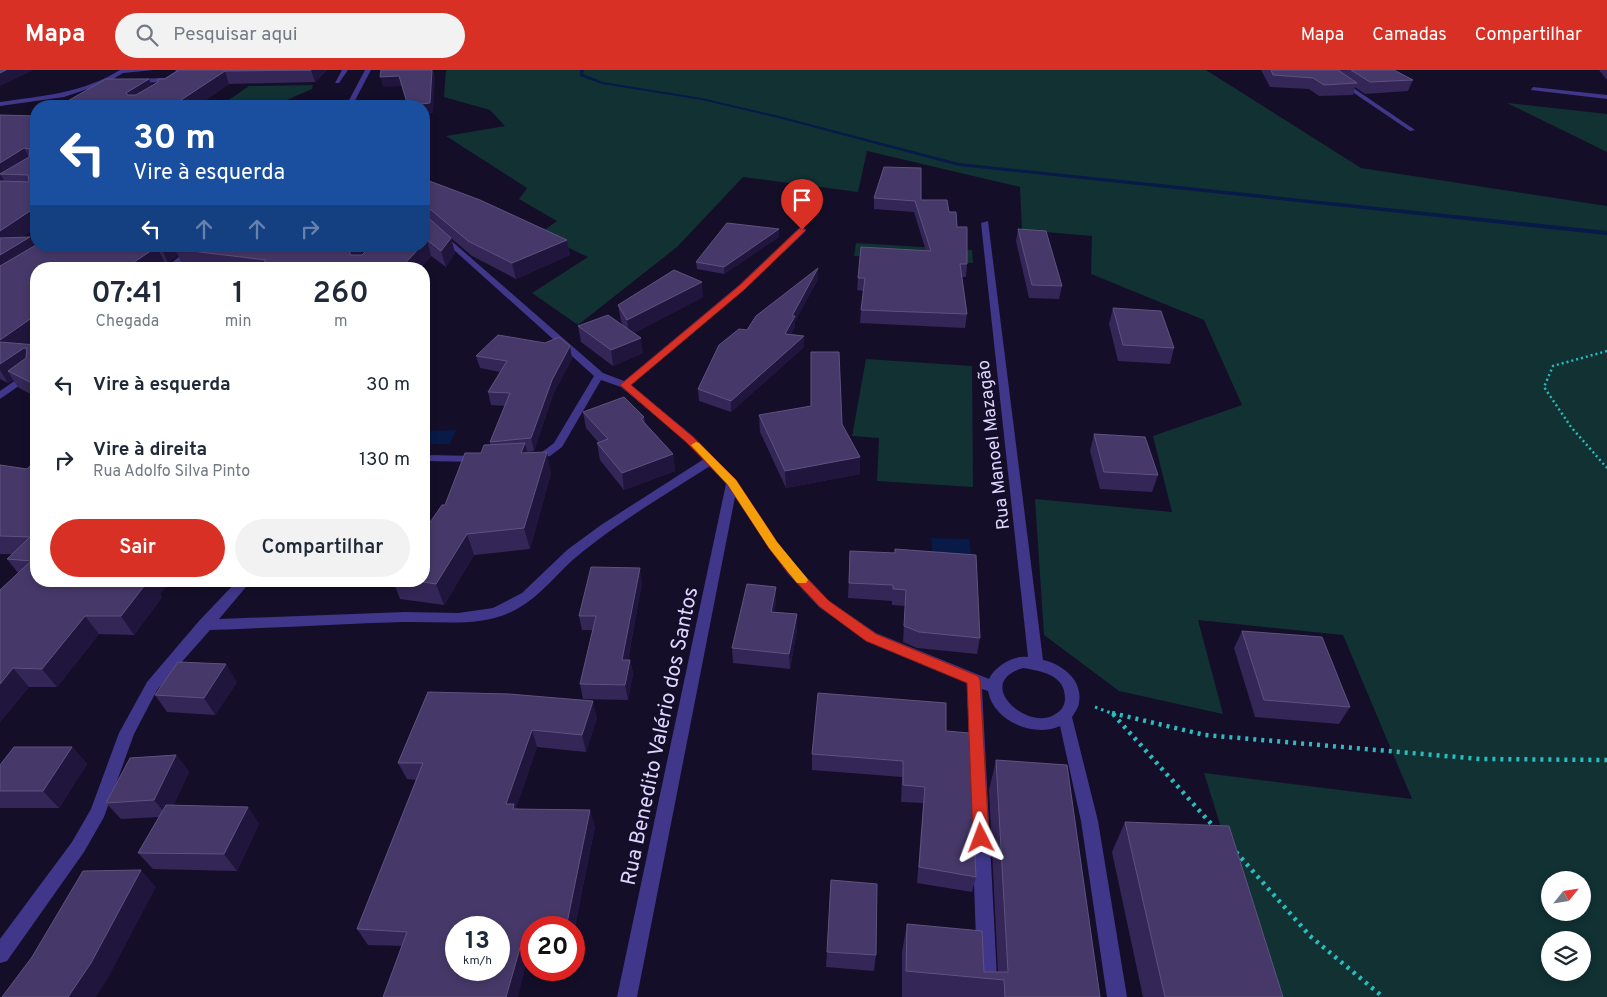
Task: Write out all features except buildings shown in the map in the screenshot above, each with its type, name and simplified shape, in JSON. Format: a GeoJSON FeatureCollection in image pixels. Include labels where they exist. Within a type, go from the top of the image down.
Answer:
{"type":"FeatureCollection","features":[{"type":"Feature","properties":{"kind":"street"},"geometry":{"type":"LineString","coordinates":[[106,81],[122,70],[151,70]]}},
{"type":"Feature","properties":{"kind":"street"},"geometry":{"type":"LineString","coordinates":[[35,100],[52,98],[106,81],[166,80],[179,72],[178,70]]}},
{"type":"Feature","properties":{"kind":"street"},"geometry":{"type":"LineString","coordinates":[[337,82],[345,70]]}},
{"type":"Feature","properties":{"kind":"street"},"geometry":{"type":"LineString","coordinates":[[352,100],[368,70]]}},
{"type":"Feature","properties":{"kind":"street"},"geometry":{"type":"LineString","coordinates":[[1323,70],[1412,130]]}},
{"type":"Feature","properties":{"kind":"street"},"geometry":{"type":"LineString","coordinates":[[1533,89],[1607,97]]}},
{"type":"Feature","properties":{"kind":"street"},"geometry":{"type":"LineString","coordinates":[[0,104],[30,101]]}},
{"type":"Feature","properties":{"kind":"street"},"geometry":{"type":"LineString","coordinates":[[430,224],[599,375],[625,385],[690,439],[732,483],[773,545],[793,571],[824,604],[871,638],[995,688]]}},
{"type":"Feature","properties":{"kind":"street","name":"Rua Manoel Mazagão"},"geometry":{"type":"LineString","coordinates":[[985,224],[1036,663]]}},
{"type":"Feature","properties":{"kind":"street"},"geometry":{"type":"LineString","coordinates":[[625,385],[742,288],[802,230]]}},
{"type":"Feature","properties":{"kind":"street"},"geometry":{"type":"LineString","coordinates":[[177,262],[190,252]]}},
{"type":"Feature","properties":{"kind":"street"},"geometry":{"type":"LineString","coordinates":[[0,396],[30,374]]}},
{"type":"Feature","properties":{"kind":"street"},"geometry":{"type":"LineString","coordinates":[[516,459],[546,454],[558,446],[599,375]]}},
{"type":"Feature","properties":{"kind":"street"},"geometry":{"type":"LineString","coordinates":[[430,458],[497,459]]}},
{"type":"Feature","properties":{"kind":"street"},"geometry":{"type":"LineString","coordinates":[[204,625],[426,616],[471,618],[492,613],[509,607],[527,596],[572,553],[609,526],[711,460]]}},
{"type":"Feature","properties":{"kind":"street","name":"Rua Benedito Valério dos Santos"},"geometry":{"type":"LineString","coordinates":[[627,997],[732,483]]}},
{"type":"Feature","properties":{"kind":"street"},"geometry":{"type":"LineString","coordinates":[[0,954],[78,847],[98,812],[127,733],[152,686],[239,587]]}},
{"type":"Feature","properties":{"kind":"street"},"geometry":{"type":"LineString","coordinates":[[1023,662],[1036,663],[1059,672],[1068,681],[1073,690],[1074,700],[1071,710],[1064,718],[1056,722],[1044,724],[1021,720],[1002,706],[997,698],[996,678],[1002,670],[1023,662]]}},
{"type":"Feature","properties":{"kind":"street"},"geometry":{"type":"LineString","coordinates":[[974,680],[988,997]]}},
{"type":"Feature","properties":{"kind":"street"},"geometry":{"type":"LineString","coordinates":[[1064,718],[1074,748],[1085,796],[1117,997]]}},
{"type":"Feature","properties":{"kind":"path"},"geometry":{"type":"LineString","coordinates":[[1607,351],[1553,366],[1544,388],[1571,427],[1607,468]]}},
{"type":"Feature","properties":{"kind":"path"},"geometry":{"type":"LineString","coordinates":[[1074,700],[1113,714],[1205,735],[1480,759],[1607,760]]}},
{"type":"Feature","properties":{"kind":"path"},"geometry":{"type":"LineString","coordinates":[[1113,714],[1218,832]]}},
{"type":"Feature","properties":{"kind":"path"},"geometry":{"type":"LineString","coordinates":[[1231,847],[1310,936],[1383,997]]}},
{"type":"Feature","properties":{"kind":"green space"},"geometry":{"type":"Polygon","coordinates":[[[446,70],[1206,70],[1361,168],[1607,206],[1607,997],[1274,997],[1204,773],[1412,799],[1343,635],[1198,620],[1223,714],[1119,691],[1044,635],[1035,499],[1172,512],[1153,436],[1242,405],[1204,320],[1091,274],[1092,236],[1022,230],[1020,187],[867,151],[858,192],[743,177],[677,247],[578,325],[532,293],[588,257],[539,234],[557,221],[519,199],[527,188],[446,136],[505,126],[490,110],[444,97],[446,70]]]}},
{"type":"Feature","properties":{"kind":"green space"},"geometry":{"type":"Polygon","coordinates":[[[313,85],[312,89],[287,100],[229,100],[249,86],[313,85]]]}},
{"type":"Feature","properties":{"kind":"green space"},"geometry":{"type":"Polygon","coordinates":[[[1507,103],[1607,114],[1607,152],[1507,103]]]}},
{"type":"Feature","properties":{"kind":"green space"},"geometry":{"type":"Polygon","coordinates":[[[856,243],[972,250],[973,263],[854,256],[856,243]]]}},
{"type":"Feature","properties":{"kind":"green space"},"geometry":{"type":"Polygon","coordinates":[[[866,359],[972,366],[973,487],[877,481],[879,438],[852,436],[866,359]]]}},
{"type":"Feature","properties":{"kind":"water"},"geometry":{"type":"Polygon","coordinates":[[[456,430],[450,444],[430,444],[430,431],[456,430]]]}},
{"type":"Feature","properties":{"kind":"water"},"geometry":{"type":"Polygon","coordinates":[[[931,538],[969,539],[972,558],[933,557],[931,538]]]}},
{"type":"Feature","properties":{"kind":"waterway"},"geometry":{"type":"LineString","coordinates":[[582,70],[581,75],[602,83],[702,99],[959,164],[1607,233]]}},
{"type":"Feature","properties":{"kind":"slow traffic"},"geometry":{"type":"LineString","coordinates":[[696,445],[732,483],[773,545],[802,580]]}},
{"type":"Feature","properties":{"kind":"route"},"geometry":{"type":"LineString","coordinates":[[802,230],[742,288],[625,385],[690,439],[732,483],[773,545],[793,571],[824,604],[871,638],[974,680],[981,838]]}}]}
